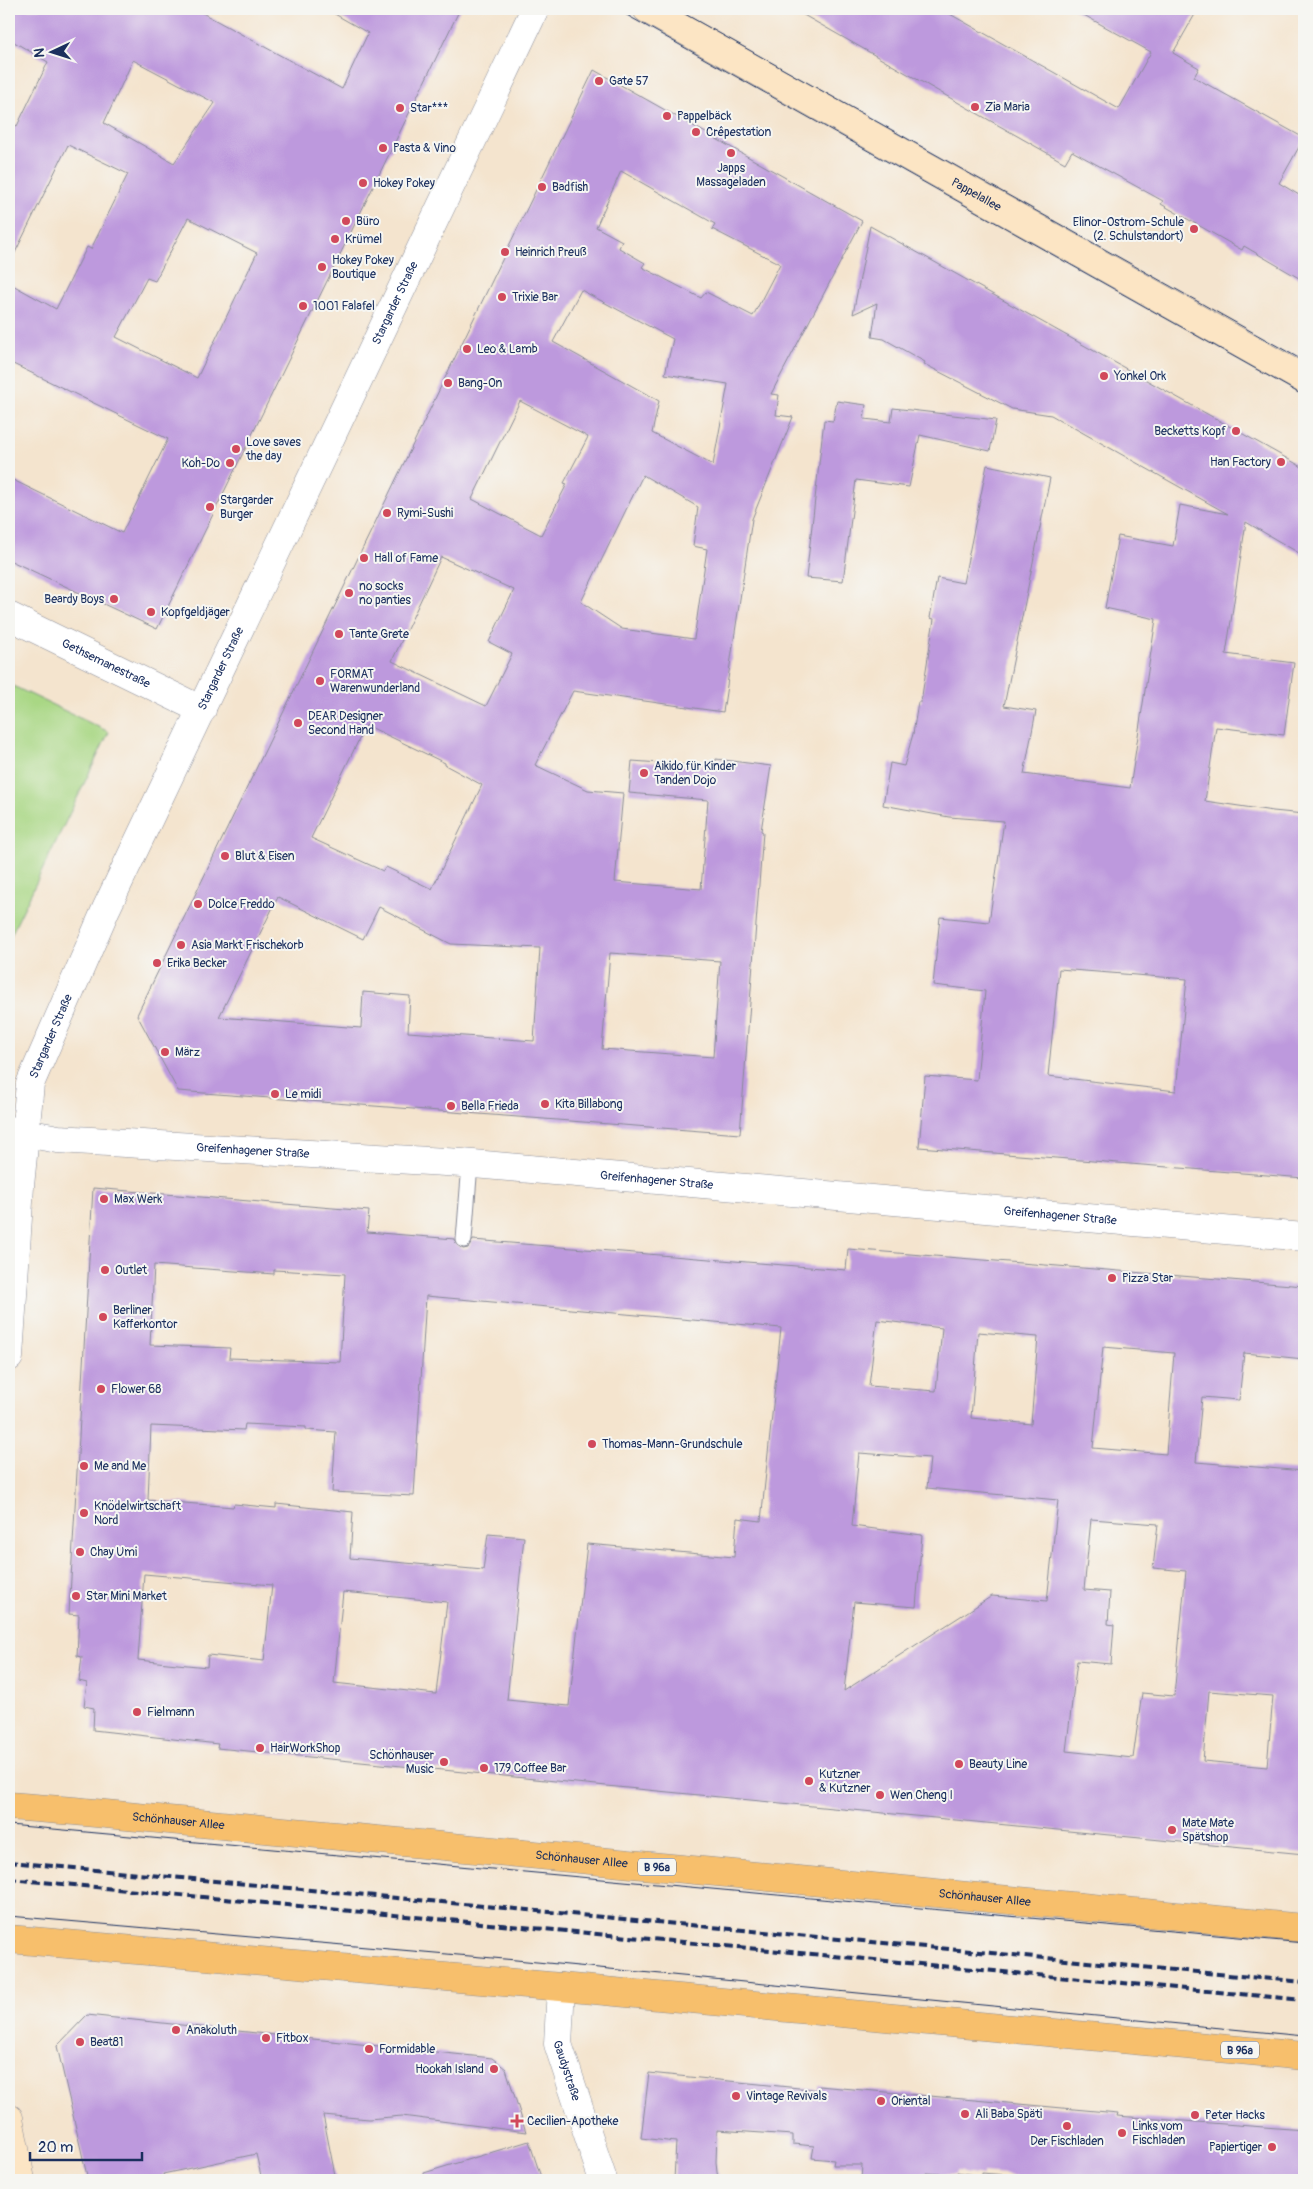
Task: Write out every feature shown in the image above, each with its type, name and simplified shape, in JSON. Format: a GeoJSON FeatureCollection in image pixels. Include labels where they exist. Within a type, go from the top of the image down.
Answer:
{"type":"FeatureCollection","features":[{"type":"Feature","properties":{"kind":"main road","name":"Schönhauser Allee"},"geometry":{"type":"LineString","coordinates":[[9,1806],[1304,1928]]}},
{"type":"Feature","properties":{"kind":"main road","name":"B 96a"},"geometry":{"type":"LineString","coordinates":[[9,1939],[561,1987],[1304,2056]]}},
{"type":"Feature","properties":{"kind":"street","name":"Stargarder Straße"},"geometry":{"type":"LineString","coordinates":[[9,1357],[17,1132],[30,1084],[106,909],[535,9]]}},
{"type":"Feature","properties":{"kind":"street","name":"Pappelallee"},"geometry":{"type":"LineString","coordinates":[[647,9],[1304,379]]}},
{"type":"Feature","properties":{"kind":"street","name":"Gethsemanestraße"},"geometry":{"type":"LineString","coordinates":[[9,616],[202,710]]}},
{"type":"Feature","properties":{"kind":"street","name":"Greifenhagener Straße"},"geometry":{"type":"LineString","coordinates":[[17,1132],[58,1139],[470,1164],[1304,1237]]}},
{"type":"Feature","properties":{"kind":"street","name":"Gaudystraße"},"geometry":{"type":"LineString","coordinates":[[561,1987],[558,2044],[603,2180]]}},
{"type":"Feature","properties":{"kind":"street"},"geometry":{"type":"LineString","coordinates":[[9,2118],[21,2180]]}},
{"type":"Feature","properties":{"kind":"lane"},"geometry":{"type":"LineString","coordinates":[[464,1240],[470,1164]]}},
{"type":"Feature","properties":{"kind":"green space"},"geometry":{"type":"Polygon","coordinates":[[[9,684],[109,732],[9,939],[9,684]]]}},
{"type":"Feature","properties":{"kind":"building"},"geometry":{"type":"Polygon","coordinates":[[[9,9],[195,9],[342,89],[368,33],[326,9],[460,9],[157,629],[9,560],[9,478],[122,533],[168,439],[9,362],[9,283],[56,309],[87,247],[91,249],[128,174],[68,145],[9,265],[9,122],[17,126],[48,62],[9,39],[9,9]],[[133,60],[104,123],[174,163],[215,103],[133,60]],[[188,218],[155,281],[147,278],[116,337],[197,378],[257,253],[188,218]]]}},
{"type":"Feature","properties":{"kind":"building"},"geometry":{"type":"Polygon","coordinates":[[[793,9],[941,9],[1119,109],[1151,52],[1073,9],[1198,9],[1173,53],[1199,68],[1194,77],[1304,138],[1279,183],[1304,198],[1304,281],[1244,246],[1242,250],[1161,204],[1163,201],[1072,151],[1065,163],[793,9]]]}},
{"type":"Feature","properties":{"kind":"building"},"geometry":{"type":"Polygon","coordinates":[[[594,70],[862,221],[771,394],[779,395],[776,415],[793,417],[752,519],[723,712],[573,691],[535,765],[588,790],[623,793],[615,882],[701,889],[708,800],[629,793],[632,761],[715,767],[716,759],[771,766],[761,831],[763,832],[740,1134],[178,1091],[137,1015],[594,70]],[[621,171],[596,227],[622,241],[619,248],[645,263],[642,267],[701,298],[706,292],[753,316],[780,264],[712,229],[715,224],[621,171]],[[581,290],[553,342],[659,401],[652,433],[713,465],[728,384],[665,374],[673,339],[581,290]],[[520,401],[472,499],[541,535],[567,484],[564,483],[588,437],[520,401]],[[643,475],[581,602],[622,629],[694,639],[707,549],[693,546],[698,507],[643,475]],[[441,557],[392,661],[486,706],[512,654],[489,642],[514,590],[441,557]],[[366,725],[311,838],[383,871],[386,867],[432,889],[482,785],[445,765],[445,763],[366,725]],[[278,897],[219,1017],[361,1028],[363,992],[410,996],[408,1032],[534,1041],[540,948],[451,944],[379,907],[363,939],[278,897]],[[610,953],[602,1049],[713,1057],[720,961],[610,953]]]}},
{"type":"Feature","properties":{"kind":"building"},"geometry":{"type":"Polygon","coordinates":[[[870,226],[1304,468],[1304,556],[1246,522],[1226,654],[1294,663],[1284,735],[1216,727],[1205,801],[1304,814],[1304,1178],[919,1147],[925,1076],[977,1080],[985,991],[933,985],[940,917],[989,922],[1004,821],[949,817],[883,805],[890,763],[904,766],[913,734],[918,702],[921,702],[934,619],[930,618],[937,578],[963,583],[987,465],[1050,478],[1004,706],[1036,711],[1024,774],[1130,788],[1156,619],[1105,608],[1118,536],[1173,546],[1180,505],[1228,514],[1051,415],[1012,409],[924,364],[925,362],[884,339],[872,337],[877,303],[853,314],[870,226]],[[1059,969],[1048,1076],[1176,1091],[1187,979],[1059,969]]]}},
{"type":"Feature","properties":{"kind":"building"},"geometry":{"type":"Polygon","coordinates":[[[837,401],[866,405],[864,419],[891,422],[893,408],[996,420],[990,451],[920,435],[909,487],[856,480],[843,581],[806,578],[824,420],[833,421],[837,401]]]}},
{"type":"Feature","properties":{"kind":"building"},"geometry":{"type":"Polygon","coordinates":[[[93,1188],[369,1211],[367,1232],[455,1239],[456,1244],[463,1249],[468,1248],[473,1240],[846,1270],[848,1249],[1304,1286],[1304,1359],[1244,1353],[1239,1400],[1202,1397],[1196,1462],[1304,1471],[1304,1854],[217,1748],[218,1744],[93,1730],[94,1708],[84,1706],[87,1683],[79,1681],[82,1657],[77,1656],[79,1615],[69,1614],[93,1188]],[[154,1265],[150,1345],[230,1348],[229,1358],[340,1362],[345,1274],[274,1270],[274,1274],[154,1265]],[[426,1296],[414,1496],[332,1492],[336,1432],[306,1430],[306,1427],[245,1424],[244,1430],[151,1426],[148,1500],[233,1507],[234,1504],[276,1508],[276,1504],[353,1512],[350,1558],[483,1570],[488,1534],[524,1537],[507,1700],[569,1706],[587,1544],[734,1557],[737,1518],[761,1521],[781,1328],[426,1296]],[[877,1320],[869,1386],[936,1391],[942,1328],[877,1320]],[[978,1332],[971,1418],[1031,1424],[1038,1337],[978,1332]],[[1103,1347],[1093,1448],[1166,1454],[1174,1353],[1103,1347]],[[859,1453],[852,1526],[922,1535],[916,1607],[854,1602],[844,1691],[992,1596],[1047,1601],[1058,1500],[927,1488],[930,1458],[859,1453]],[[1091,1519],[1084,1590],[1110,1592],[1108,1624],[1114,1625],[1111,1664],[1077,1661],[1066,1751],[1133,1758],[1142,1693],[1174,1696],[1186,1571],[1153,1568],[1158,1524],[1091,1519]],[[144,1574],[138,1660],[207,1667],[208,1655],[264,1661],[272,1585],[144,1574]],[[343,1592],[334,1683],[436,1694],[447,1602],[343,1592]],[[1209,1691],[1203,1761],[1267,1767],[1273,1696],[1209,1691]]]}},
{"type":"Feature","properties":{"kind":"building"},"geometry":{"type":"Polygon","coordinates":[[[87,2015],[492,2058],[506,2069],[526,2132],[402,2116],[369,2119],[323,2115],[336,2180],[262,2180],[256,2154],[163,2174],[165,2180],[88,2180],[57,2046],[87,2015]]]}},
{"type":"Feature","properties":{"kind":"building"},"geometry":{"type":"Polygon","coordinates":[[[649,2073],[819,2090],[819,2086],[1118,2113],[1117,2116],[1304,2130],[1304,2180],[1063,2180],[982,2173],[982,2176],[957,2172],[956,2175],[926,2173],[925,2180],[861,2180],[862,2165],[833,2165],[834,2160],[812,2158],[814,2146],[793,2144],[793,2135],[717,2130],[716,2162],[718,2180],[674,2180],[676,2142],[641,2138],[649,2073]]]}},
{"type":"Feature","properties":{"kind":"building"},"geometry":{"type":"Polygon","coordinates":[[[529,2141],[542,2180],[425,2180],[424,2173],[529,2141]]]}},
{"type":"Feature","properties":{"kind":"tram line"},"geometry":{"type":"LineString","coordinates":[[616,9],[1304,396]]}},
{"type":"Feature","properties":{"kind":"tram line"},"geometry":{"type":"LineString","coordinates":[[676,9],[1304,361]]}},
{"type":"Feature","properties":{"kind":"tram line"},"geometry":{"type":"LineString","coordinates":[[9,1825],[1304,1943]]}},
{"type":"Feature","properties":{"kind":"tram line"},"geometry":{"type":"LineString","coordinates":[[9,1916],[516,1960],[1304,2036]]}},
{"type":"Feature","properties":{"kind":"railway"},"geometry":{"type":"LineString","coordinates":[[9,1862],[1304,1982]]}},
{"type":"Feature","properties":{"kind":"railway"},"geometry":{"type":"LineString","coordinates":[[9,1879],[1304,2000]]}},
{"type":"Feature","properties":{"kind":"place","name":"Gate 57"},"geometry":{"type":"Point","coordinates":[599,81]}},
{"type":"Feature","properties":{"kind":"place","name":"Zia Maria"},"geometry":{"type":"Point","coordinates":[975,107]}},
{"type":"Feature","properties":{"kind":"place","name":"Star***"},"geometry":{"type":"Point","coordinates":[400,108]}},
{"type":"Feature","properties":{"kind":"place","name":"Pappelbäck"},"geometry":{"type":"Point","coordinates":[667,116]}},
{"type":"Feature","properties":{"kind":"place","name":"Crêpestation"},"geometry":{"type":"Point","coordinates":[696,132]}},
{"type":"Feature","properties":{"kind":"place","name":"Pasta & Vino"},"geometry":{"type":"Point","coordinates":[383,148]}},
{"type":"Feature","properties":{"kind":"place","name":"Japps Massageladen"},"geometry":{"type":"Point","coordinates":[731,153]}},
{"type":"Feature","properties":{"kind":"place","name":"Hokey Pokey"},"geometry":{"type":"Point","coordinates":[363,183]}},
{"type":"Feature","properties":{"kind":"place","name":"Badfish"},"geometry":{"type":"Point","coordinates":[542,187]}},
{"type":"Feature","properties":{"kind":"place","name":"Büro"},"geometry":{"type":"Point","coordinates":[346,221]}},
{"type":"Feature","properties":{"kind":"place","name":"Elinor-Ostrom-Schule (2. Schulstandort)"},"geometry":{"type":"Point","coordinates":[1194,229]}},
{"type":"Feature","properties":{"kind":"place","name":"Krümel"},"geometry":{"type":"Point","coordinates":[335,239]}},
{"type":"Feature","properties":{"kind":"place","name":"Heinrich Preuß"},"geometry":{"type":"Point","coordinates":[505,252]}},
{"type":"Feature","properties":{"kind":"place","name":"Hokey Pokey Boutique"},"geometry":{"type":"Point","coordinates":[322,267]}},
{"type":"Feature","properties":{"kind":"place","name":"Trixie Bar"},"geometry":{"type":"Point","coordinates":[502,297]}},
{"type":"Feature","properties":{"kind":"place","name":"1001 Falafel"},"geometry":{"type":"Point","coordinates":[303,306]}},
{"type":"Feature","properties":{"kind":"place","name":"Leo & Lamb"},"geometry":{"type":"Point","coordinates":[467,349]}},
{"type":"Feature","properties":{"kind":"place","name":"Yonkel Ork"},"geometry":{"type":"Point","coordinates":[1104,376]}},
{"type":"Feature","properties":{"kind":"place","name":"Bang-On"},"geometry":{"type":"Point","coordinates":[448,383]}},
{"type":"Feature","properties":{"kind":"place","name":"Becketts Kopf"},"geometry":{"type":"Point","coordinates":[1236,431]}},
{"type":"Feature","properties":{"kind":"place","name":"Love saves the day"},"geometry":{"type":"Point","coordinates":[236,449]}},
{"type":"Feature","properties":{"kind":"place","name":"Han Factory"},"geometry":{"type":"Point","coordinates":[1281,462]}},
{"type":"Feature","properties":{"kind":"place","name":"Koh-Do"},"geometry":{"type":"Point","coordinates":[230,463]}},
{"type":"Feature","properties":{"kind":"place","name":"Stargarder Burger"},"geometry":{"type":"Point","coordinates":[210,507]}},
{"type":"Feature","properties":{"kind":"place","name":"Rymi-Sushi"},"geometry":{"type":"Point","coordinates":[387,513]}},
{"type":"Feature","properties":{"kind":"place","name":"Hall of Fame"},"geometry":{"type":"Point","coordinates":[364,558]}},
{"type":"Feature","properties":{"kind":"place","name":"no socks no panties"},"geometry":{"type":"Point","coordinates":[349,593]}},
{"type":"Feature","properties":{"kind":"place","name":"Beardy Boys"},"geometry":{"type":"Point","coordinates":[114,599]}},
{"type":"Feature","properties":{"kind":"place","name":"Kopfgeldjäger"},"geometry":{"type":"Point","coordinates":[151,612]}},
{"type":"Feature","properties":{"kind":"place","name":"Tante Grete"},"geometry":{"type":"Point","coordinates":[339,634]}},
{"type":"Feature","properties":{"kind":"place","name":"FORMAT Warenwunderland"},"geometry":{"type":"Point","coordinates":[320,681]}},
{"type":"Feature","properties":{"kind":"place","name":"DEAR Designer Second Hand"},"geometry":{"type":"Point","coordinates":[298,723]}},
{"type":"Feature","properties":{"kind":"place","name":"Aikido für Kinder Tanden Dojo"},"geometry":{"type":"Point","coordinates":[644,773]}},
{"type":"Feature","properties":{"kind":"place","name":"Blut & Eisen"},"geometry":{"type":"Point","coordinates":[225,856]}},
{"type":"Feature","properties":{"kind":"place","name":"Dolce Freddo"},"geometry":{"type":"Point","coordinates":[198,904]}},
{"type":"Feature","properties":{"kind":"place","name":"Asia Markt Frischekorb"},"geometry":{"type":"Point","coordinates":[181,945]}},
{"type":"Feature","properties":{"kind":"place","name":"Erika Becker"},"geometry":{"type":"Point","coordinates":[157,963]}},
{"type":"Feature","properties":{"kind":"place","name":"März"},"geometry":{"type":"Point","coordinates":[165,1052]}},
{"type":"Feature","properties":{"kind":"place","name":"Le midi"},"geometry":{"type":"Point","coordinates":[275,1094]}},
{"type":"Feature","properties":{"kind":"place","name":"Kita Billabong"},"geometry":{"type":"Point","coordinates":[545,1104]}},
{"type":"Feature","properties":{"kind":"place","name":"Bella Frieda"},"geometry":{"type":"Point","coordinates":[451,1106]}},
{"type":"Feature","properties":{"kind":"place","name":"Max Werk"},"geometry":{"type":"Point","coordinates":[104,1199]}},
{"type":"Feature","properties":{"kind":"place","name":"Outlet"},"geometry":{"type":"Point","coordinates":[105,1270]}},
{"type":"Feature","properties":{"kind":"place","name":"Pizza Star"},"geometry":{"type":"Point","coordinates":[1112,1278]}},
{"type":"Feature","properties":{"kind":"place","name":"Berliner Kafferkontor"},"geometry":{"type":"Point","coordinates":[103,1317]}},
{"type":"Feature","properties":{"kind":"place","name":"Flower 68"},"geometry":{"type":"Point","coordinates":[101,1389]}},
{"type":"Feature","properties":{"kind":"place","name":"Thomas-Mann-Grundschule"},"geometry":{"type":"Point","coordinates":[592,1444]}},
{"type":"Feature","properties":{"kind":"place","name":"Me and Me"},"geometry":{"type":"Point","coordinates":[84,1466]}},
{"type":"Feature","properties":{"kind":"place","name":"Knödelwirtschaft Nord"},"geometry":{"type":"Point","coordinates":[84,1513]}},
{"type":"Feature","properties":{"kind":"place","name":"Chay Umi"},"geometry":{"type":"Point","coordinates":[80,1552]}},
{"type":"Feature","properties":{"kind":"place","name":"Star Mini Market"},"geometry":{"type":"Point","coordinates":[76,1596]}},
{"type":"Feature","properties":{"kind":"place","name":"Fielmann"},"geometry":{"type":"Point","coordinates":[137,1712]}},
{"type":"Feature","properties":{"kind":"place","name":"HairWorkShop"},"geometry":{"type":"Point","coordinates":[260,1748]}},
{"type":"Feature","properties":{"kind":"place","name":"Schönhauser Music"},"geometry":{"type":"Point","coordinates":[444,1762]}},
{"type":"Feature","properties":{"kind":"place","name":"Beauty Line"},"geometry":{"type":"Point","coordinates":[959,1764]}},
{"type":"Feature","properties":{"kind":"place","name":"179 Coffee Bar"},"geometry":{"type":"Point","coordinates":[484,1768]}},
{"type":"Feature","properties":{"kind":"place","name":"Kutzner & Kutzner"},"geometry":{"type":"Point","coordinates":[809,1781]}},
{"type":"Feature","properties":{"kind":"place","name":"Wen Cheng I"},"geometry":{"type":"Point","coordinates":[880,1795]}},
{"type":"Feature","properties":{"kind":"place","name":"Mate Mate Spätshop"},"geometry":{"type":"Point","coordinates":[1172,1830]}},
{"type":"Feature","properties":{"kind":"place","name":"Anakoluth"},"geometry":{"type":"Point","coordinates":[176,2030]}},
{"type":"Feature","properties":{"kind":"place","name":"Fitbox"},"geometry":{"type":"Point","coordinates":[266,2038]}},
{"type":"Feature","properties":{"kind":"place","name":"Beat81"},"geometry":{"type":"Point","coordinates":[80,2042]}},
{"type":"Feature","properties":{"kind":"place","name":"Formidable"},"geometry":{"type":"Point","coordinates":[369,2049]}},
{"type":"Feature","properties":{"kind":"place","name":"Hookah Island"},"geometry":{"type":"Point","coordinates":[494,2069]}},
{"type":"Feature","properties":{"kind":"place","name":"Vintage Revivals"},"geometry":{"type":"Point","coordinates":[736,2096]}},
{"type":"Feature","properties":{"kind":"place","name":"Oriental"},"geometry":{"type":"Point","coordinates":[881,2101]}},
{"type":"Feature","properties":{"kind":"place","name":"Ali Baba Späti"},"geometry":{"type":"Point","coordinates":[965,2114]}},
{"type":"Feature","properties":{"kind":"place","name":"Peter Hacks"},"geometry":{"type":"Point","coordinates":[1195,2115]}},
{"type":"Feature","properties":{"kind":"place","name":"Cecilien-Apotheke"},"geometry":{"type":"Point","coordinates":[517,2121]}},
{"type":"Feature","properties":{"kind":"place","name":"Der Fischladen"},"geometry":{"type":"Point","coordinates":[1067,2126]}},
{"type":"Feature","properties":{"kind":"place","name":"Links vom Fischladen"},"geometry":{"type":"Point","coordinates":[1122,2133]}},
{"type":"Feature","properties":{"kind":"place","name":"Papiertiger"},"geometry":{"type":"Point","coordinates":[1272,2147]}}]}
